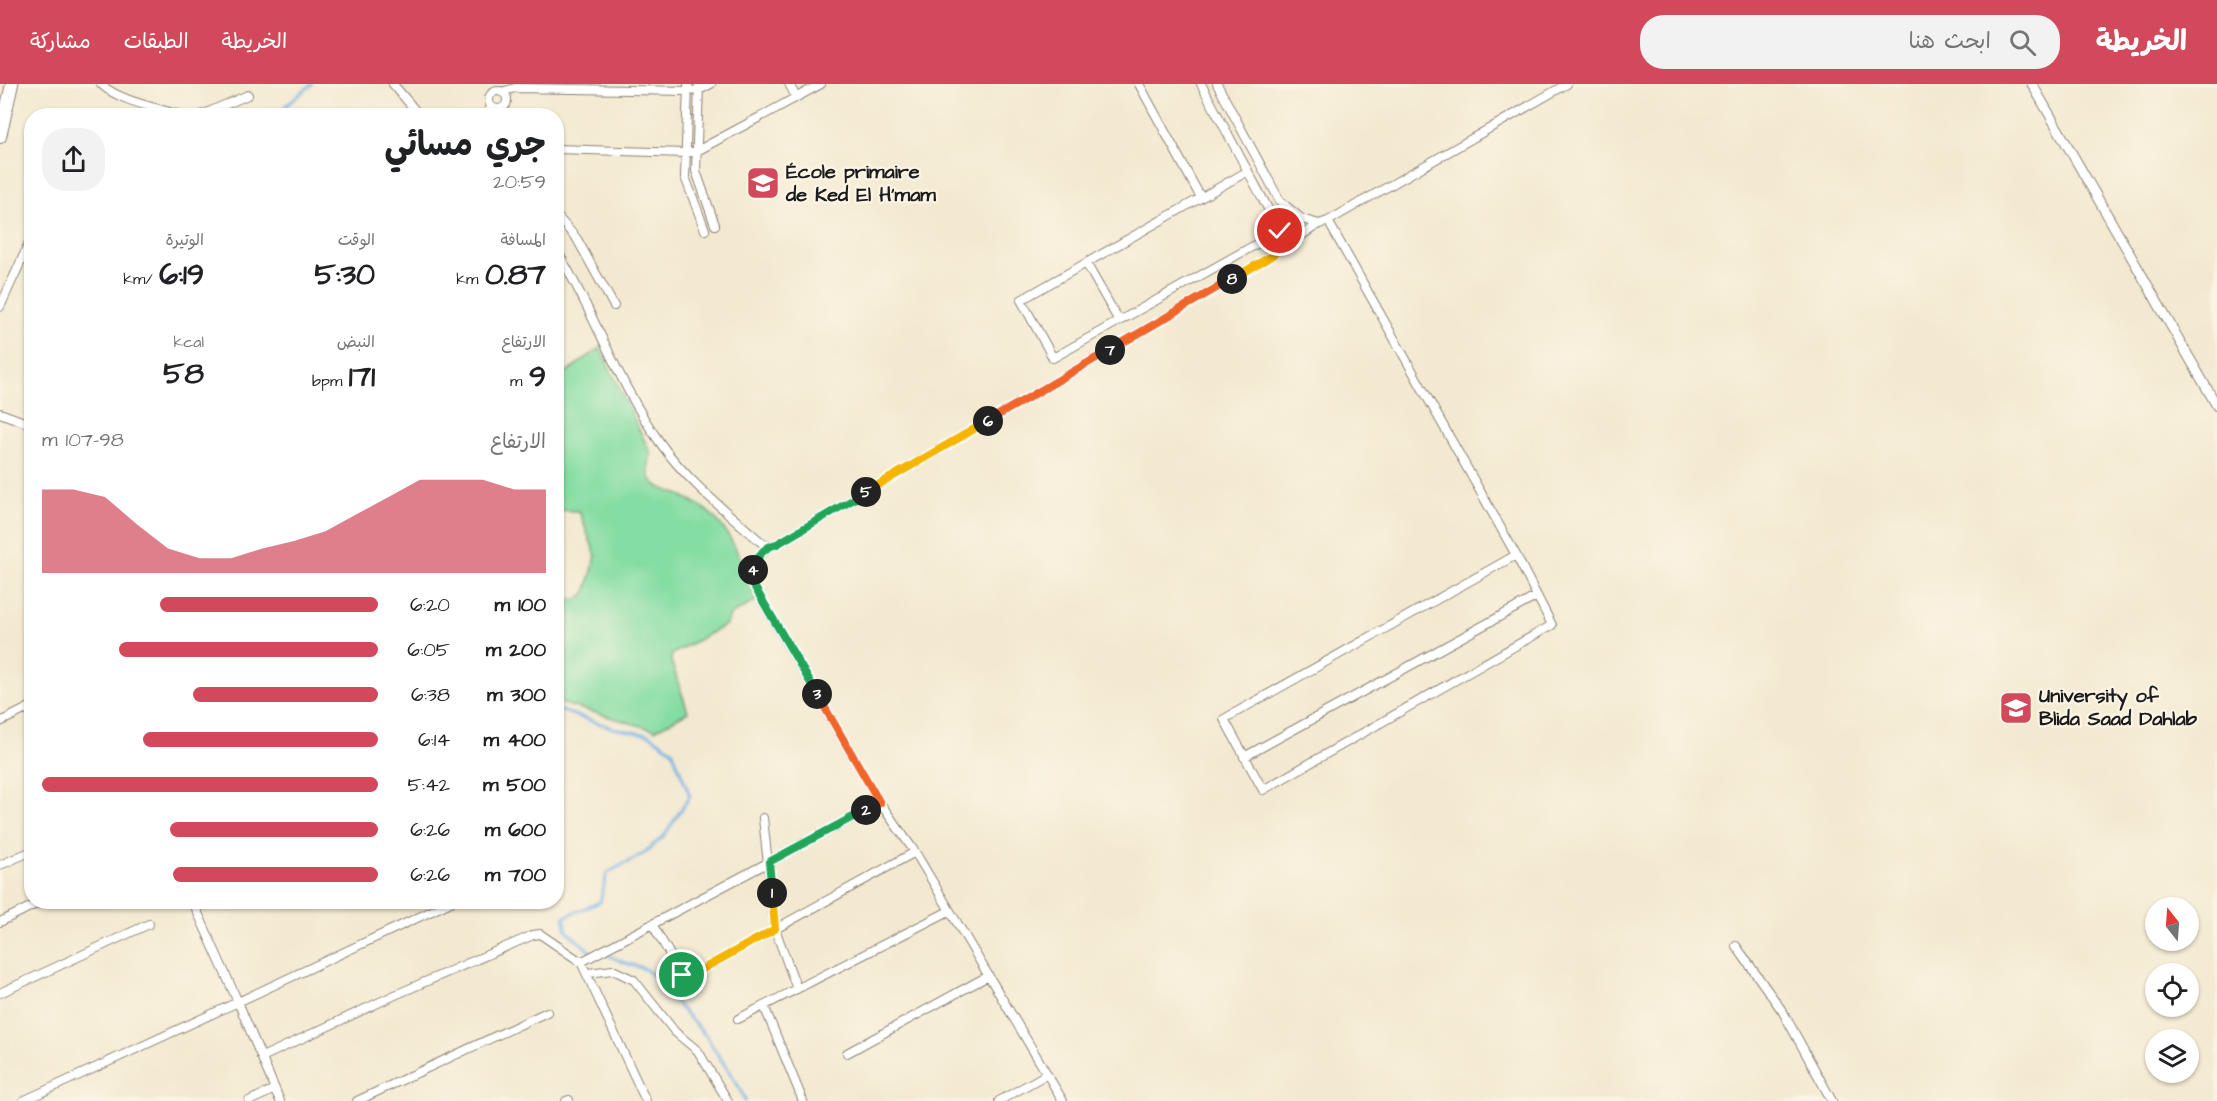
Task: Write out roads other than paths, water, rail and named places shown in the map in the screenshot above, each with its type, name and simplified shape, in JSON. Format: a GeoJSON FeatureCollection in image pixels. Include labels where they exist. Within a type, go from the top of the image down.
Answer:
{"type":"FeatureCollection","features":[{"type":"Feature","properties":{"kind":"highway"},"geometry":{"type":"LineString","coordinates":[[0,137],[12,84]]}},
{"type":"Feature","properties":{"kind":"street"},"geometry":{"type":"LineString","coordinates":[[101,84],[122,97],[157,108]]}},
{"type":"Feature","properties":{"kind":"street"},"geometry":{"type":"LineString","coordinates":[[393,84],[413,108]]}},
{"type":"Feature","properties":{"kind":"street"},"geometry":{"type":"LineString","coordinates":[[492,107],[489,98],[497,89],[699,87],[711,84]]}},
{"type":"Feature","properties":{"kind":"street"},"geometry":{"type":"LineString","coordinates":[[789,84],[796,98]]}},
{"type":"Feature","properties":{"kind":"street"},"geometry":{"type":"LineString","coordinates":[[564,149],[686,153],[697,151],[821,84]]}},
{"type":"Feature","properties":{"kind":"street"},"geometry":{"type":"LineString","coordinates":[[1139,84],[1201,198]]}},
{"type":"Feature","properties":{"kind":"street"},"geometry":{"type":"LineString","coordinates":[[1201,84],[1280,231]]}},
{"type":"Feature","properties":{"kind":"street"},"geometry":{"type":"LineString","coordinates":[[1217,84],[1280,201],[1302,219],[1324,223],[1516,555],[1552,625],[1263,790],[1224,719],[1516,555]]}},
{"type":"Feature","properties":{"kind":"street"},"geometry":{"type":"LineString","coordinates":[[1063,1101],[915,852],[880,803],[754,586],[753,569],[758,557],[769,546],[777,544],[1268,258],[1299,236],[1567,84]]}},
{"type":"Feature","properties":{"kind":"street"},"geometry":{"type":"LineString","coordinates":[[2032,84],[2217,406]]}},
{"type":"Feature","properties":{"kind":"street"},"geometry":{"type":"LineString","coordinates":[[688,87],[685,177],[705,230]]}},
{"type":"Feature","properties":{"kind":"street"},"geometry":{"type":"LineString","coordinates":[[699,87],[696,171],[715,225]]}},
{"type":"Feature","properties":{"kind":"street"},"geometry":{"type":"LineString","coordinates":[[497,89],[507,99],[504,108]]}},
{"type":"Feature","properties":{"kind":"street"},"geometry":{"type":"LineString","coordinates":[[218,108],[248,95]]}},
{"type":"Feature","properties":{"kind":"street"},"geometry":{"type":"LineString","coordinates":[[1248,171],[1020,300],[1053,358],[1280,231],[1295,228],[1302,219]]}},
{"type":"Feature","properties":{"kind":"street"},"geometry":{"type":"LineString","coordinates":[[564,224],[577,239],[615,306]]}},
{"type":"Feature","properties":{"kind":"street"},"geometry":{"type":"LineString","coordinates":[[1295,228],[1299,236]]}},
{"type":"Feature","properties":{"kind":"street"},"geometry":{"type":"LineString","coordinates":[[0,308],[24,255]]}},
{"type":"Feature","properties":{"kind":"street"},"geometry":{"type":"LineString","coordinates":[[1086,263],[1119,321]]}},
{"type":"Feature","properties":{"kind":"street"},"geometry":{"type":"LineString","coordinates":[[564,264],[644,418],[662,446],[700,488],[762,543],[769,546]]}},
{"type":"Feature","properties":{"kind":"street"},"geometry":{"type":"LineString","coordinates":[[0,413],[24,421]]}},
{"type":"Feature","properties":{"kind":"street"},"geometry":{"type":"LineString","coordinates":[[1244,757],[1537,596]]}},
{"type":"Feature","properties":{"kind":"street"},"geometry":{"type":"LineString","coordinates":[[0,722],[24,710]]}},
{"type":"Feature","properties":{"kind":"street"},"geometry":{"type":"LineString","coordinates":[[581,962],[880,803]]}},
{"type":"Feature","properties":{"kind":"street"},"geometry":{"type":"LineString","coordinates":[[763,818],[775,929],[797,989]]}},
{"type":"Feature","properties":{"kind":"street"},"geometry":{"type":"LineString","coordinates":[[652,924],[682,975],[686,976],[915,852]]}},
{"type":"Feature","properties":{"kind":"street"},"geometry":{"type":"LineString","coordinates":[[0,865],[24,854]]}},
{"type":"Feature","properties":{"kind":"street"},"geometry":{"type":"LineString","coordinates":[[0,922],[26,909]]}},
{"type":"Feature","properties":{"kind":"street"},"geometry":{"type":"LineString","coordinates":[[196,909],[280,1101]]}},
{"type":"Feature","properties":{"kind":"street"},"geometry":{"type":"LineString","coordinates":[[23,1101],[436,909]]}},
{"type":"Feature","properties":{"kind":"street"},"geometry":{"type":"LineString","coordinates":[[738,1019],[949,910]]}},
{"type":"Feature","properties":{"kind":"street"},"geometry":{"type":"LineString","coordinates":[[0,993],[149,924]]}},
{"type":"Feature","properties":{"kind":"street"},"geometry":{"type":"LineString","coordinates":[[262,1057],[395,995],[540,934],[581,962],[588,973],[646,1101]]}},
{"type":"Feature","properties":{"kind":"street"},"geometry":{"type":"LineString","coordinates":[[1736,946],[1783,1012],[1832,1101]]}},
{"type":"Feature","properties":{"kind":"street"},"geometry":{"type":"LineString","coordinates":[[588,973],[613,970],[634,980],[675,1032],[698,1051],[728,1101]]}},
{"type":"Feature","properties":{"kind":"street"},"geometry":{"type":"LineString","coordinates":[[847,1053],[988,976]]}},
{"type":"Feature","properties":{"kind":"street"},"geometry":{"type":"LineString","coordinates":[[764,1006],[803,1101]]}},
{"type":"Feature","properties":{"kind":"street"},"geometry":{"type":"LineString","coordinates":[[357,1101],[547,1012]]}},
{"type":"Feature","properties":{"kind":"street"},"geometry":{"type":"LineString","coordinates":[[999,1101],[1047,1074]]}},
{"type":"Feature","properties":{"kind":"street"},"geometry":{"type":"LineString","coordinates":[[249,1101],[275,1089]]}},
{"type":"Feature","properties":{"kind":"waterway"},"geometry":{"type":"LineString","coordinates":[[283,108],[312,84]]}},
{"type":"Feature","properties":{"kind":"waterway"},"geometry":{"type":"LineString","coordinates":[[564,712],[613,728],[650,735],[672,750],[690,796],[664,836],[643,854],[607,873],[600,902],[564,917],[567,931],[593,954]]}},
{"type":"Feature","properties":{"kind":"waterway"},"geometry":{"type":"LineString","coordinates":[[598,956],[605,954],[643,968],[657,978],[674,1001],[706,1036],[739,1087],[745,1101]]}},
{"type":"Feature","properties":{"kind":"place","name":"École primaire de Ked El H'mam"},"geometry":{"type":"Point","coordinates":[763,183]}},
{"type":"Feature","properties":{"kind":"place","name":"University of Blida Saad Dahlab"},"geometry":{"type":"Point","coordinates":[2016,708]}}]}
